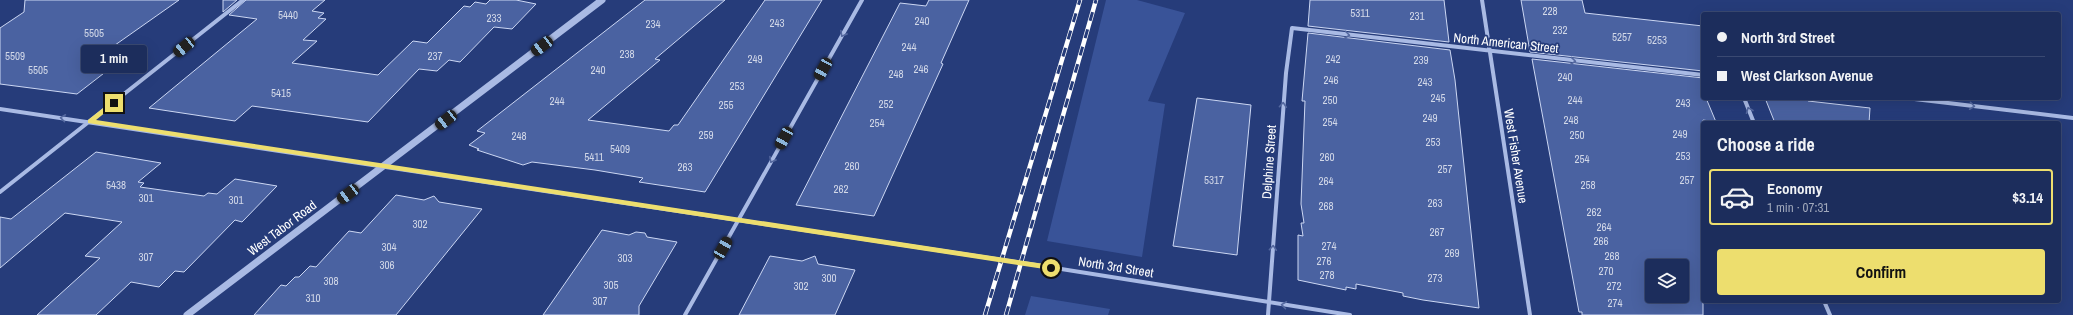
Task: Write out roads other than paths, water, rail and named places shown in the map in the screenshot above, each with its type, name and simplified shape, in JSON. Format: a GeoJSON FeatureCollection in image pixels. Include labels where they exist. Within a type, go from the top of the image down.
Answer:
{"type":"FeatureCollection","features":[{"type":"Feature","properties":{"kind":"street"},"geometry":{"type":"LineString","coordinates":[[0,192],[243,0]]}},
{"type":"Feature","properties":{"kind":"street","name":"West Tabor Road"},"geometry":{"type":"LineString","coordinates":[[187,315],[602,0]]}},
{"type":"Feature","properties":{"kind":"street"},"geometry":{"type":"LineString","coordinates":[[685,315],[862,0]]}},
{"type":"Feature","properties":{"kind":"street","name":"West Fisher Avenue"},"geometry":{"type":"LineString","coordinates":[[1482,0],[1530,315]]}},
{"type":"Feature","properties":{"kind":"street","name":"Delphine Street"},"geometry":{"type":"LineString","coordinates":[[1268,315],[1286,73],[1292,28],[1308,30]]}},
{"type":"Feature","properties":{"kind":"street","name":"North American Street"},"geometry":{"type":"LineString","coordinates":[[1308,30],[1490,52],[1701,75]]}},
{"type":"Feature","properties":{"kind":"street"},"geometry":{"type":"LineString","coordinates":[[1745,100],[1753,121]]}},
{"type":"Feature","properties":{"kind":"street"},"geometry":{"type":"LineString","coordinates":[[1923,100],[2073,118]]}},
{"type":"Feature","properties":{"kind":"street","name":"North 3rd Street"},"geometry":{"type":"LineString","coordinates":[[0,109],[1036,265],[1350,315]]}},
{"type":"Feature","properties":{"kind":"street"},"geometry":{"type":"LineString","coordinates":[[1825,303],[1830,315]]}},
{"type":"Feature","properties":{"kind":"railway"},"geometry":{"type":"LineString","coordinates":[[985,315],[1080,0]]}},
{"type":"Feature","properties":{"kind":"railway"},"geometry":{"type":"LineString","coordinates":[[1006,315],[1096,0]]}}]}
